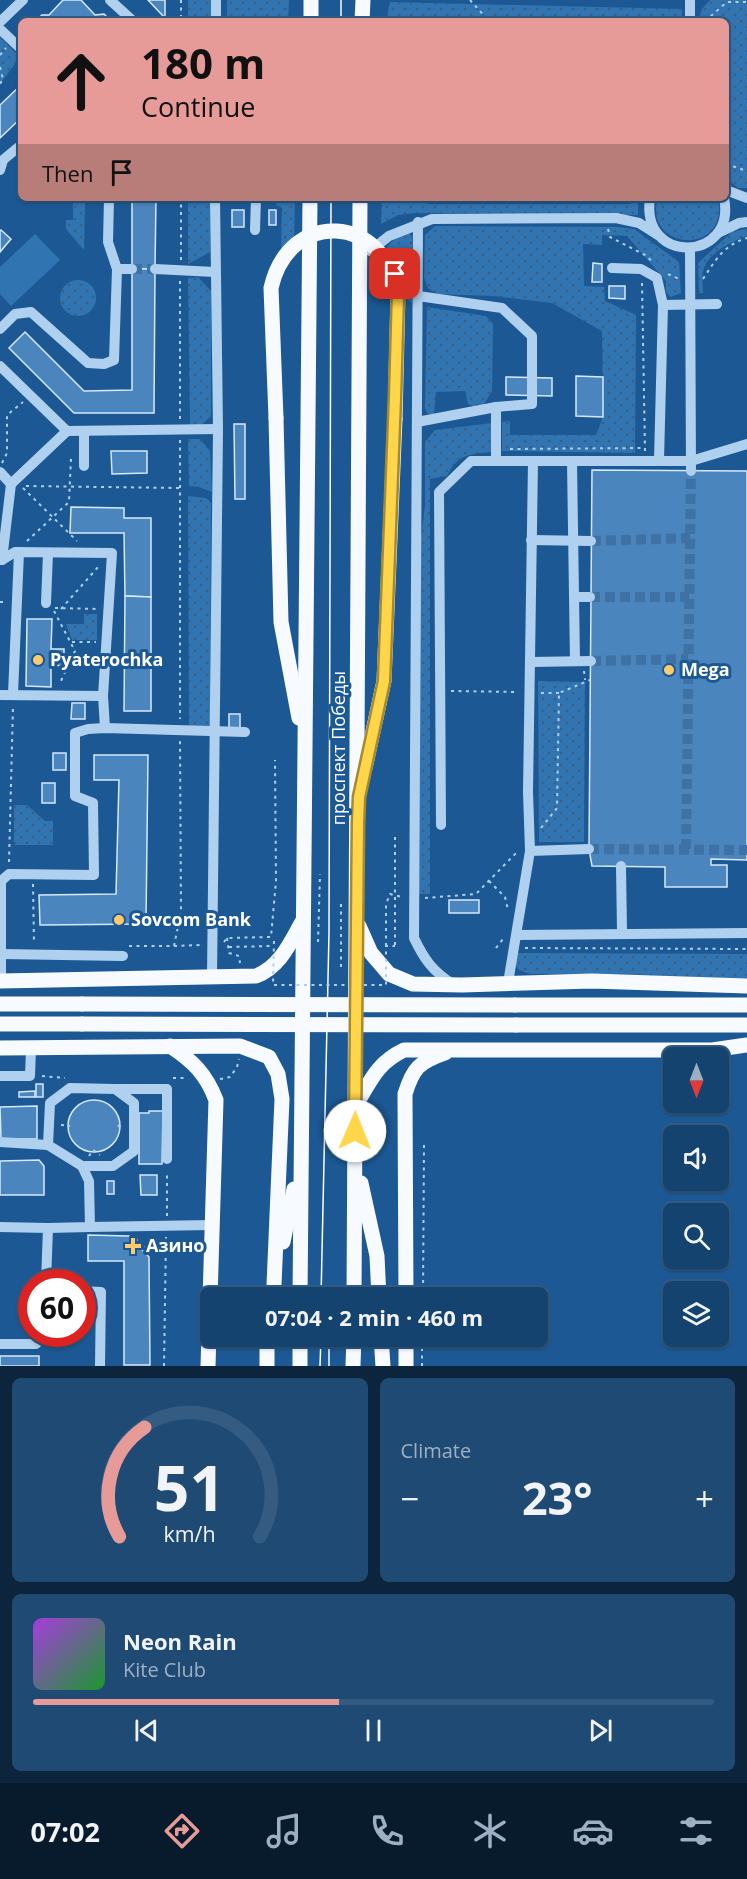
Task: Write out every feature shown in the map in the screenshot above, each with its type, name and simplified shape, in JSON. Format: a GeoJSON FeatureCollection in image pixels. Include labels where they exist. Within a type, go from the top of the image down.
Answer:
{"type":"FeatureCollection","features":[{"type":"Feature","properties":{"kind":"main road"},"geometry":{"type":"LineString","coordinates":[[311,0],[311,18]]}},
{"type":"Feature","properties":{"kind":"main road"},"geometry":{"type":"LineString","coordinates":[[362,18],[363,0]]}},
{"type":"Feature","properties":{"kind":"main road","name":"проспект Победы"},"geometry":{"type":"LineString","coordinates":[[301,1153],[310,201]]}},
{"type":"Feature","properties":{"kind":"main road","name":"проспект Победы"},"geometry":{"type":"LineString","coordinates":[[354,1287],[359,797],[360,201]]}},
{"type":"Feature","properties":{"kind":"main road"},"geometry":{"type":"LineString","coordinates":[[305,772],[298,709],[287,667],[281,622],[271,288],[276,268],[289,249],[303,239],[324,231],[341,231],[372,243],[395,274],[398,294],[384,681],[359,797]]}},
{"type":"Feature","properties":{"kind":"main road"},"geometry":{"type":"LineString","coordinates":[[1,981],[242,978],[267,972],[285,952],[303,919]]}},
{"type":"Feature","properties":{"kind":"main road"},"geometry":{"type":"LineString","coordinates":[[357,921],[371,953],[390,974],[412,984],[456,986],[508,982],[592,981],[747,986]]}},
{"type":"Feature","properties":{"kind":"main road"},"geometry":{"type":"LineString","coordinates":[[0,1004],[747,1005]]}},
{"type":"Feature","properties":{"kind":"main road"},"geometry":{"type":"LineString","coordinates":[[0,1024],[747,1024]]}},
{"type":"Feature","properties":{"kind":"main road"},"geometry":{"type":"LineString","coordinates":[[355,1108],[376,1072],[387,1059],[404,1050],[712,1050],[747,1045]]}},
{"type":"Feature","properties":{"kind":"main road"},"geometry":{"type":"LineString","coordinates":[[170,1046],[192,1061],[208,1079],[216,1100],[208,1366]]}},
{"type":"Feature","properties":{"kind":"main road"},"geometry":{"type":"LineString","coordinates":[[0,1048],[240,1046],[269,1057],[278,1074],[282,1099],[273,1287]]}},
{"type":"Feature","properties":{"kind":"main road"},"geometry":{"type":"LineString","coordinates":[[405,1287],[405,1094],[411,1075],[418,1066],[453,1050]]}},
{"type":"Feature","properties":{"kind":"main road"},"geometry":{"type":"LineString","coordinates":[[274,1287],[301,1153]]}},
{"type":"Feature","properties":{"kind":"main road"},"geometry":{"type":"LineString","coordinates":[[300,1287],[301,1153]]}},
{"type":"Feature","properties":{"kind":"main road"},"geometry":{"type":"LineString","coordinates":[[354,1154],[377,1256],[378,1287]]}},
{"type":"Feature","properties":{"kind":"main road"},"geometry":{"type":"LineString","coordinates":[[267,1347],[267,1366]]}},
{"type":"Feature","properties":{"kind":"main road"},"geometry":{"type":"LineString","coordinates":[[300,1347],[300,1366]]}},
{"type":"Feature","properties":{"kind":"main road"},"geometry":{"type":"LineString","coordinates":[[353,1366],[354,1347]]}},
{"type":"Feature","properties":{"kind":"main road"},"geometry":{"type":"LineString","coordinates":[[382,1347],[383,1366]]}},
{"type":"Feature","properties":{"kind":"main road"},"geometry":{"type":"LineString","coordinates":[[406,1347],[406,1366]]}},
{"type":"Feature","properties":{"kind":"street"},"geometry":{"type":"LineString","coordinates":[[0,22],[23,0]]}},
{"type":"Feature","properties":{"kind":"street"},"geometry":{"type":"LineString","coordinates":[[110,0],[130,18]]}},
{"type":"Feature","properties":{"kind":"street"},"geometry":{"type":"LineString","coordinates":[[216,0],[216,18]]}},
{"type":"Feature","properties":{"kind":"street"},"geometry":{"type":"LineString","coordinates":[[690,0],[690,18]]}},
{"type":"Feature","properties":{"kind":"street"},"geometry":{"type":"LineString","coordinates":[[0,29],[18,46]]}},
{"type":"Feature","properties":{"kind":"street"},"geometry":{"type":"LineString","coordinates":[[0,170],[3,160],[18,148]]}},
{"type":"Feature","properties":{"kind":"street"},"geometry":{"type":"LineString","coordinates":[[729,191],[737,196],[747,198]]}},
{"type":"Feature","properties":{"kind":"street"},"geometry":{"type":"LineString","coordinates":[[0,329],[15,314],[31,312],[88,363],[104,364],[114,360],[117,269],[108,242],[109,201]]}},
{"type":"Feature","properties":{"kind":"street"},"geometry":{"type":"LineString","coordinates":[[212,977],[218,429],[215,201]]}},
{"type":"Feature","properties":{"kind":"street"},"geometry":{"type":"LineString","coordinates":[[255,230],[256,201]]}},
{"type":"Feature","properties":{"kind":"street"},"geometry":{"type":"LineString","coordinates":[[650,201],[648,210],[651,224],[658,235]]}},
{"type":"Feature","properties":{"kind":"street"},"geometry":{"type":"LineString","coordinates":[[718,233],[724,222],[724,201]]}},
{"type":"Feature","properties":{"kind":"street"},"geometry":{"type":"LineString","coordinates":[[360,258],[389,236],[418,222],[432,219],[616,218],[639,223],[667,243],[690,248],[701,246],[718,233],[739,223],[747,222]]}},
{"type":"Feature","properties":{"kind":"street"},"geometry":{"type":"LineString","coordinates":[[418,222],[414,938],[424,960],[438,976],[456,986]]}},
{"type":"Feature","properties":{"kind":"street"},"geometry":{"type":"LineString","coordinates":[[690,248],[691,466]]}},
{"type":"Feature","properties":{"kind":"street"},"geometry":{"type":"LineString","coordinates":[[612,268],[642,269],[657,278],[663,304],[660,460]]}},
{"type":"Feature","properties":{"kind":"street"},"geometry":{"type":"LineString","coordinates":[[117,269],[132,269]]}},
{"type":"Feature","properties":{"kind":"street"},"geometry":{"type":"LineString","coordinates":[[155,269],[215,272]]}},
{"type":"Feature","properties":{"kind":"street"},"geometry":{"type":"LineString","coordinates":[[417,422],[496,407],[532,404],[532,336],[502,308],[418,296]]}},
{"type":"Feature","properties":{"kind":"street"},"geometry":{"type":"LineString","coordinates":[[663,304],[717,304]]}},
{"type":"Feature","properties":{"kind":"street"},"geometry":{"type":"LineString","coordinates":[[0,366],[67,431]]}},
{"type":"Feature","properties":{"kind":"street"},"geometry":{"type":"LineString","coordinates":[[496,407],[496,461]]}},
{"type":"Feature","properties":{"kind":"street"},"geometry":{"type":"LineString","coordinates":[[1,560],[11,484],[67,431],[218,429]]}},
{"type":"Feature","properties":{"kind":"street"},"geometry":{"type":"LineString","coordinates":[[84,430],[84,466]]}},
{"type":"Feature","properties":{"kind":"street"},"geometry":{"type":"LineString","coordinates":[[441,825],[440,492],[471,461],[660,460],[691,466],[747,444]]}},
{"type":"Feature","properties":{"kind":"street"},"geometry":{"type":"LineString","coordinates":[[508,982],[530,851],[533,461]]}},
{"type":"Feature","properties":{"kind":"street"},"geometry":{"type":"LineString","coordinates":[[572,462],[575,541],[575,661]]}},
{"type":"Feature","properties":{"kind":"street"},"geometry":{"type":"LineString","coordinates":[[0,470],[11,484]]}},
{"type":"Feature","properties":{"kind":"street"},"geometry":{"type":"LineString","coordinates":[[531,540],[591,541]]}},
{"type":"Feature","properties":{"kind":"street"},"geometry":{"type":"LineString","coordinates":[[1,560],[17,552],[111,553],[108,642],[103,696],[105,728]]}},
{"type":"Feature","properties":{"kind":"street"},"geometry":{"type":"LineString","coordinates":[[14,694],[17,552]]}},
{"type":"Feature","properties":{"kind":"street"},"geometry":{"type":"LineString","coordinates":[[48,553],[49,606]]}},
{"type":"Feature","properties":{"kind":"street"},"geometry":{"type":"LineString","coordinates":[[575,597],[590,597]]}},
{"type":"Feature","properties":{"kind":"street"},"geometry":{"type":"LineString","coordinates":[[531,662],[591,661]]}},
{"type":"Feature","properties":{"kind":"street"},"geometry":{"type":"LineString","coordinates":[[0,695],[103,696]]}},
{"type":"Feature","properties":{"kind":"street"},"geometry":{"type":"LineString","coordinates":[[1,981],[1,881],[9,874],[94,875],[93,803],[75,796],[75,733],[88,729],[105,728],[245,732]]}},
{"type":"Feature","properties":{"kind":"street"},"geometry":{"type":"LineString","coordinates":[[530,851],[589,849]]}},
{"type":"Feature","properties":{"kind":"street"},"geometry":{"type":"LineString","coordinates":[[621,867],[622,933]]}},
{"type":"Feature","properties":{"kind":"street"},"geometry":{"type":"LineString","coordinates":[[517,935],[747,933]]}},
{"type":"Feature","properties":{"kind":"street"},"geometry":{"type":"LineString","coordinates":[[1,954],[125,951]]}},
{"type":"Feature","properties":{"kind":"street"},"geometry":{"type":"LineString","coordinates":[[0,1076],[30,1076],[31,1048]]}},
{"type":"Feature","properties":{"kind":"street"},"geometry":{"type":"LineString","coordinates":[[48,1145],[50,1102],[70,1088],[167,1089],[167,1159]]}},
{"type":"Feature","properties":{"kind":"street"},"geometry":{"type":"LineString","coordinates":[[0,1143],[48,1145],[82,1166],[113,1166],[134,1151],[134,1103],[115,1089]]}},
{"type":"Feature","properties":{"kind":"street"},"geometry":{"type":"LineString","coordinates":[[82,1166],[89,1181],[90,1227]]}},
{"type":"Feature","properties":{"kind":"street"},"geometry":{"type":"LineString","coordinates":[[0,1227],[211,1225]]}},
{"type":"Feature","properties":{"kind":"street"},"geometry":{"type":"LineString","coordinates":[[46,1269],[48,1228]]}},
{"type":"Feature","properties":{"kind":"street"},"geometry":{"type":"LineString","coordinates":[[96,1292],[101,1292],[100,1366]]}},
{"type":"Feature","properties":{"kind":"street"},"geometry":{"type":"LineString","coordinates":[[0,1344],[18,1344]]}},
{"type":"Feature","properties":{"kind":"path"},"geometry":{"type":"LineString","coordinates":[[181,0],[182,18]]}},
{"type":"Feature","properties":{"kind":"path"},"geometry":{"type":"LineString","coordinates":[[470,0],[486,18]]}},
{"type":"Feature","properties":{"kind":"path"},"geometry":{"type":"LineString","coordinates":[[708,18],[727,2],[747,2]]}},
{"type":"Feature","properties":{"kind":"path"},"geometry":{"type":"LineString","coordinates":[[0,68],[3,80],[0,84]]}},
{"type":"Feature","properties":{"kind":"path"},"geometry":{"type":"LineString","coordinates":[[729,165],[747,171]]}},
{"type":"Feature","properties":{"kind":"path"},"geometry":{"type":"LineString","coordinates":[[174,946],[181,912],[179,488],[181,201]]}},
{"type":"Feature","properties":{"kind":"path"},"geometry":{"type":"LineString","coordinates":[[608,227],[610,237],[642,253],[642,383],[646,461]]}},
{"type":"Feature","properties":{"kind":"path"},"geometry":{"type":"LineString","coordinates":[[0,470],[7,453],[7,415],[30,395]]}},
{"type":"Feature","properties":{"kind":"path"},"geometry":{"type":"LineString","coordinates":[[17,552],[69,502],[72,453]]}},
{"type":"Feature","properties":{"kind":"path"},"geometry":{"type":"LineString","coordinates":[[89,553],[21,486],[179,488]]}},
{"type":"Feature","properties":{"kind":"path"},"geometry":{"type":"LineString","coordinates":[[61,609],[111,553]]}},
{"type":"Feature","properties":{"kind":"path"},"geometry":{"type":"LineString","coordinates":[[49,606],[75,651],[55,694]]}},
{"type":"Feature","properties":{"kind":"path"},"geometry":{"type":"LineString","coordinates":[[71,642],[108,642]]}},
{"type":"Feature","properties":{"kind":"path"},"geometry":{"type":"LineString","coordinates":[[440,691],[560,693]]}},
{"type":"Feature","properties":{"kind":"path"},"geometry":{"type":"LineString","coordinates":[[9,874],[14,694]]}},
{"type":"Feature","properties":{"kind":"path"},"geometry":{"type":"LineString","coordinates":[[275,760],[276,881],[271,937],[274,941],[273,985],[386,985],[386,904],[390,894],[401,897]]}},
{"type":"Feature","properties":{"kind":"path"},"geometry":{"type":"LineString","coordinates":[[386,946],[395,946],[394,837]]}},
{"type":"Feature","properties":{"kind":"path"},"geometry":{"type":"LineString","coordinates":[[33,873],[34,944]]}},
{"type":"Feature","properties":{"kind":"path"},"geometry":{"type":"LineString","coordinates":[[318,945],[320,874]]}},
{"type":"Feature","properties":{"kind":"path"},"geometry":{"type":"LineString","coordinates":[[489,880],[505,897],[509,914]]}},
{"type":"Feature","properties":{"kind":"path"},"geometry":{"type":"LineString","coordinates":[[341,899],[341,946]]}},
{"type":"Feature","properties":{"kind":"path"},"geometry":{"type":"LineString","coordinates":[[496,948],[505,933]]}},
{"type":"Feature","properties":{"kind":"path"},"geometry":{"type":"LineString","coordinates":[[227,938],[271,937]]}},
{"type":"Feature","properties":{"kind":"path"},"geometry":{"type":"LineString","coordinates":[[223,945],[227,938]]}},
{"type":"Feature","properties":{"kind":"path"},"geometry":{"type":"LineString","coordinates":[[227,938],[229,953],[239,956],[240,965]]}},
{"type":"Feature","properties":{"kind":"path"},"geometry":{"type":"LineString","coordinates":[[125,951],[207,944]]}},
{"type":"Feature","properties":{"kind":"path"},"geometry":{"type":"LineString","coordinates":[[229,947],[274,946]]}},
{"type":"Feature","properties":{"kind":"path"},"geometry":{"type":"LineString","coordinates":[[519,948],[747,949]]}},
{"type":"Feature","properties":{"kind":"path"},"geometry":{"type":"LineString","coordinates":[[219,1079],[230,1077],[237,1067],[240,1053]]}},
{"type":"Feature","properties":{"kind":"path"},"geometry":{"type":"LineString","coordinates":[[423,1287],[424,1144]]}},
{"type":"Feature","properties":{"kind":"path"},"geometry":{"type":"LineString","coordinates":[[164,1366],[167,1159]]}},
{"type":"Feature","properties":{"kind":"path"},"geometry":{"type":"LineString","coordinates":[[139,1247],[147,1247],[155,1240]]}},
{"type":"Feature","properties":{"kind":"path"},"geometry":{"type":"LineString","coordinates":[[422,1347],[422,1366]]}},
{"type":"Feature","properties":{"kind":"shaded area"},"geometry":{"type":"Polygon","coordinates":[[[188,0],[212,0],[212,18],[188,18],[188,0]]]}},
{"type":"Feature","properties":{"kind":"shaded area"},"geometry":{"type":"Polygon","coordinates":[[[227,0],[289,0],[288,18],[227,18],[227,0]]]}},
{"type":"Feature","properties":{"kind":"shaded area"},"geometry":{"type":"Polygon","coordinates":[[[710,0],[747,0],[747,188],[738,188],[729,180],[729,18],[699,18],[702,9],[710,0]]]}},
{"type":"Feature","properties":{"kind":"shaded area"},"geometry":{"type":"Polygon","coordinates":[[[390,2],[682,9],[682,18],[387,18],[390,2]]]}},
{"type":"Feature","properties":{"kind":"shaded area"},"geometry":{"type":"Polygon","coordinates":[[[0,37],[18,55],[18,60],[0,84],[0,37]]]}},
{"type":"Feature","properties":{"kind":"shaded area"},"geometry":{"type":"Polygon","coordinates":[[[188,201],[211,201],[210,252],[188,264],[188,201]]]}},
{"type":"Feature","properties":{"kind":"shaded area"},"geometry":{"type":"Polygon","coordinates":[[[276,201],[295,201],[294,238],[281,250],[282,208],[276,205],[276,201]]]}},
{"type":"Feature","properties":{"kind":"shaded area"},"geometry":{"type":"Polygon","coordinates":[[[382,201],[418,201],[430,204],[628,204],[638,202],[638,215],[415,213],[398,215],[381,224],[382,201]]]}},
{"type":"Feature","properties":{"kind":"shaded area"},"geometry":{"type":"Polygon","coordinates":[[[658,201],[718,201],[718,217],[711,231],[700,238],[686,240],[673,237],[662,228],[656,215],[658,201]]]}},
{"type":"Feature","properties":{"kind":"shaded area"},"geometry":{"type":"Polygon","coordinates":[[[73,203],[85,203],[84,250],[66,229],[66,220],[73,220],[73,203]]]}},
{"type":"Feature","properties":{"kind":"shaded area"},"geometry":{"type":"Polygon","coordinates":[[[435,226],[634,229],[679,262],[681,293],[670,297],[666,291],[666,281],[627,236],[602,235],[602,245],[583,244],[584,286],[604,287],[605,301],[636,315],[635,453],[502,451],[502,422],[510,421],[510,435],[596,435],[603,417],[602,331],[552,303],[494,296],[437,294],[428,288],[424,278],[425,235],[435,226]]]}},
{"type":"Feature","properties":{"kind":"shaded area"},"geometry":{"type":"Polygon","coordinates":[[[747,229],[747,236],[722,248],[707,262],[703,274],[703,293],[699,293],[698,263],[733,231],[747,229]]]}},
{"type":"Feature","properties":{"kind":"shaded area"},"geometry":{"type":"Polygon","coordinates":[[[408,231],[412,237],[412,304],[403,296],[381,296],[382,257],[390,244],[408,231]]]}},
{"type":"Feature","properties":{"kind":"shaded area"},"geometry":{"type":"Polygon","coordinates":[[[35,234],[60,260],[11,306],[0,294],[0,267],[35,234]]]}},
{"type":"Feature","properties":{"kind":"shaded area"},"geometry":{"type":"Polygon","coordinates":[[[198,277],[211,291],[211,416],[200,426],[190,427],[188,278],[198,277]]]}},
{"type":"Feature","properties":{"kind":"shaded area"},"geometry":{"type":"Polygon","coordinates":[[[78,280],[90,286],[96,298],[90,310],[78,316],[66,310],[60,298],[66,286],[78,280]]]}},
{"type":"Feature","properties":{"kind":"shaded area"},"geometry":{"type":"Polygon","coordinates":[[[427,307],[486,316],[493,324],[492,391],[483,406],[468,404],[465,391],[436,392],[434,414],[428,414],[425,408],[427,307]]]}},
{"type":"Feature","properties":{"kind":"shaded area"},"geometry":{"type":"Polygon","coordinates":[[[492,423],[493,452],[465,456],[455,463],[447,476],[430,479],[430,894],[419,894],[420,547],[425,505],[425,442],[435,430],[492,423]]]}},
{"type":"Feature","properties":{"kind":"shaded area"},"geometry":{"type":"Polygon","coordinates":[[[188,439],[200,439],[210,451],[212,492],[189,486],[188,439]]]}},
{"type":"Feature","properties":{"kind":"shaded area"},"geometry":{"type":"Polygon","coordinates":[[[188,496],[206,498],[211,503],[210,727],[189,727],[188,496]]]}},
{"type":"Feature","properties":{"kind":"shaded area"},"geometry":{"type":"Polygon","coordinates":[[[84,614],[97,614],[97,640],[72,640],[66,624],[84,624],[84,614]]]}},
{"type":"Feature","properties":{"kind":"shaded area"},"geometry":{"type":"Polygon","coordinates":[[[538,681],[585,682],[584,842],[539,842],[538,681]]]}},
{"type":"Feature","properties":{"kind":"shaded area"},"geometry":{"type":"Polygon","coordinates":[[[14,805],[27,805],[45,821],[53,821],[53,845],[14,845],[14,805]]]}},
{"type":"Feature","properties":{"kind":"shaded area"},"geometry":{"type":"Polygon","coordinates":[[[514,953],[747,954],[747,979],[624,974],[530,974],[519,970],[512,959],[514,953]]]}},
{"type":"Feature","properties":{"kind":"building"},"geometry":{"type":"Polygon","coordinates":[[[63,0],[81,0],[95,15],[104,14],[108,18],[38,18],[42,15],[49,15],[63,0]]]}},
{"type":"Feature","properties":{"kind":"building"},"geometry":{"type":"Polygon","coordinates":[[[148,0],[165,0],[165,18],[148,0]]]}},
{"type":"Feature","properties":{"kind":"building"},"geometry":{"type":"Polygon","coordinates":[[[18,88],[18,121],[0,138],[0,105],[18,88]]]}},
{"type":"Feature","properties":{"kind":"building"},"geometry":{"type":"Polygon","coordinates":[[[132,201],[156,201],[155,269],[132,269],[132,201]]]}},
{"type":"Feature","properties":{"kind":"building"},"geometry":{"type":"Polygon","coordinates":[[[232,210],[244,210],[244,227],[232,227],[232,210]]]}},
{"type":"Feature","properties":{"kind":"building"},"geometry":{"type":"Polygon","coordinates":[[[269,210],[276,210],[276,225],[269,225],[269,210]]]}},
{"type":"Feature","properties":{"kind":"building"},"geometry":{"type":"Polygon","coordinates":[[[0,231],[11,239],[0,252],[0,231]]]}},
{"type":"Feature","properties":{"kind":"building"},"geometry":{"type":"Polygon","coordinates":[[[593,263],[602,264],[602,282],[592,282],[593,263]]]}},
{"type":"Feature","properties":{"kind":"building"},"geometry":{"type":"Polygon","coordinates":[[[132,269],[155,269],[154,413],[74,413],[9,348],[25,332],[84,391],[132,390],[132,269]]]}},
{"type":"Feature","properties":{"kind":"building"},"geometry":{"type":"Polygon","coordinates":[[[609,286],[625,286],[625,299],[609,298],[609,286]]]}},
{"type":"Feature","properties":{"kind":"building"},"geometry":{"type":"Polygon","coordinates":[[[576,376],[603,377],[603,417],[576,416],[576,376]]]}},
{"type":"Feature","properties":{"kind":"building"},"geometry":{"type":"Polygon","coordinates":[[[506,377],[552,378],[552,396],[506,395],[506,377]]]}},
{"type":"Feature","properties":{"kind":"building"},"geometry":{"type":"Polygon","coordinates":[[[234,424],[245,424],[245,499],[235,499],[234,424]]]}},
{"type":"Feature","properties":{"kind":"building"},"geometry":{"type":"Polygon","coordinates":[[[111,451],[147,451],[147,473],[112,474],[111,451]]]}},
{"type":"Feature","properties":{"kind":"building","name":"Mega"},"geometry":{"type":"Polygon","coordinates":[[[592,470],[747,471],[747,860],[711,859],[711,865],[727,865],[727,887],[665,887],[665,867],[592,866],[589,849],[592,470]]]}},
{"type":"Feature","properties":{"kind":"building"},"geometry":{"type":"Polygon","coordinates":[[[71,507],[124,508],[124,518],[151,518],[151,597],[125,596],[124,533],[70,533],[71,507]]]}},
{"type":"Feature","properties":{"kind":"building"},"geometry":{"type":"Polygon","coordinates":[[[125,596],[151,597],[151,711],[124,711],[125,596]]]}},
{"type":"Feature","properties":{"kind":"building"},"geometry":{"type":"Polygon","coordinates":[[[27,619],[52,619],[51,649],[64,649],[64,666],[51,665],[51,687],[26,686],[27,619]]]}},
{"type":"Feature","properties":{"kind":"building"},"geometry":{"type":"Polygon","coordinates":[[[72,703],[85,703],[85,719],[71,719],[72,703]]]}},
{"type":"Feature","properties":{"kind":"building"},"geometry":{"type":"Polygon","coordinates":[[[229,714],[240,714],[240,728],[229,728],[229,714]]]}},
{"type":"Feature","properties":{"kind":"building"},"geometry":{"type":"Polygon","coordinates":[[[53,753],[66,753],[66,770],[53,770],[53,753]]]}},
{"type":"Feature","properties":{"kind":"building"},"geometry":{"type":"Polygon","coordinates":[[[94,755],[148,755],[146,924],[40,925],[39,895],[116,894],[119,780],[94,780],[94,755]]]}},
{"type":"Feature","properties":{"kind":"building"},"geometry":{"type":"Polygon","coordinates":[[[42,783],[55,783],[55,803],[42,803],[42,783]]]}},
{"type":"Feature","properties":{"kind":"building"},"geometry":{"type":"Polygon","coordinates":[[[449,900],[479,900],[479,913],[449,913],[449,900]]]}},
{"type":"Feature","properties":{"kind":"building"},"geometry":{"type":"Polygon","coordinates":[[[36,1084],[43,1084],[43,1097],[36,1097],[36,1084]]]}},
{"type":"Feature","properties":{"kind":"building"},"geometry":{"type":"Polygon","coordinates":[[[35,1091],[35,1097],[19,1097],[19,1092],[35,1091]]]}},
{"type":"Feature","properties":{"kind":"building"},"geometry":{"type":"Polygon","coordinates":[[[94,1100],[104,1102],[112,1108],[118,1116],[120,1126],[118,1136],[112,1144],[104,1150],[94,1152],[84,1150],[76,1144],[70,1136],[68,1126],[70,1116],[76,1108],[84,1102],[94,1100]]]}},
{"type":"Feature","properties":{"kind":"building"},"geometry":{"type":"Polygon","coordinates":[[[37,1106],[37,1139],[1,1139],[0,1107],[37,1106]]]}},
{"type":"Feature","properties":{"kind":"building"},"geometry":{"type":"Polygon","coordinates":[[[149,1111],[163,1111],[162,1164],[139,1164],[139,1113],[149,1113],[149,1111]]]}},
{"type":"Feature","properties":{"kind":"building"},"geometry":{"type":"Polygon","coordinates":[[[39,1160],[44,1166],[44,1195],[0,1195],[0,1161],[39,1160]]]}},
{"type":"Feature","properties":{"kind":"building"},"geometry":{"type":"Polygon","coordinates":[[[140,1175],[157,1175],[157,1195],[141,1195],[140,1175]]]}},
{"type":"Feature","properties":{"kind":"building"},"geometry":{"type":"Polygon","coordinates":[[[107,1181],[114,1181],[114,1194],[107,1194],[107,1181]]]}},
{"type":"Feature","properties":{"kind":"building"},"geometry":{"type":"Polygon","coordinates":[[[88,1235],[129,1236],[149,1257],[150,1365],[124,1365],[124,1261],[88,1261],[88,1235]]]}},
{"type":"Feature","properties":{"kind":"building"},"geometry":{"type":"Polygon","coordinates":[[[0,1356],[39,1356],[39,1366],[0,1366],[0,1356]]]}},
{"type":"Feature","properties":{"kind":"tunnel"},"geometry":{"type":"LineString","coordinates":[[132,269],[155,269]]}},
{"type":"Feature","properties":{"kind":"tunnel"},"geometry":{"type":"LineString","coordinates":[[686,849],[691,471]]}},
{"type":"Feature","properties":{"kind":"tunnel"},"geometry":{"type":"LineString","coordinates":[[591,541],[690,538]]}},
{"type":"Feature","properties":{"kind":"tunnel"},"geometry":{"type":"LineString","coordinates":[[590,597],[689,597]]}},
{"type":"Feature","properties":{"kind":"tunnel"},"geometry":{"type":"LineString","coordinates":[[591,661],[688,659]]}},
{"type":"Feature","properties":{"kind":"tunnel"},"geometry":{"type":"LineString","coordinates":[[589,849],[747,850]]}},
{"type":"Feature","properties":{"kind":"tram line"},"geometry":{"type":"LineString","coordinates":[[341,0],[341,18]]}},
{"type":"Feature","properties":{"kind":"tram line"},"geometry":{"type":"LineString","coordinates":[[321,1287],[329,933],[331,201]]}},
{"type":"Feature","properties":{"kind":"tram line"},"geometry":{"type":"LineString","coordinates":[[320,1366],[321,1347]]}},
{"type":"Feature","properties":{"kind":"tram line"},"geometry":{"type":"LineString","coordinates":[[329,1347],[329,1366]]}},
{"type":"Feature","properties":{"kind":"place","name":"Pyaterochka"},"geometry":{"type":"Point","coordinates":[38,660]}},
{"type":"Feature","properties":{"kind":"place","name":"Mega"},"geometry":{"type":"Point","coordinates":[669,670]}},
{"type":"Feature","properties":{"kind":"place","name":"Sovcom Bank"},"geometry":{"type":"Point","coordinates":[119,920]}},
{"type":"Feature","properties":{"kind":"place","name":"Азино"},"geometry":{"type":"Point","coordinates":[133,1246]}},
{"type":"Feature","properties":{"kind":"route"},"geometry":{"type":"LineString","coordinates":[[355,1131],[359,797],[384,681],[398,294],[395,274]]}}]}
